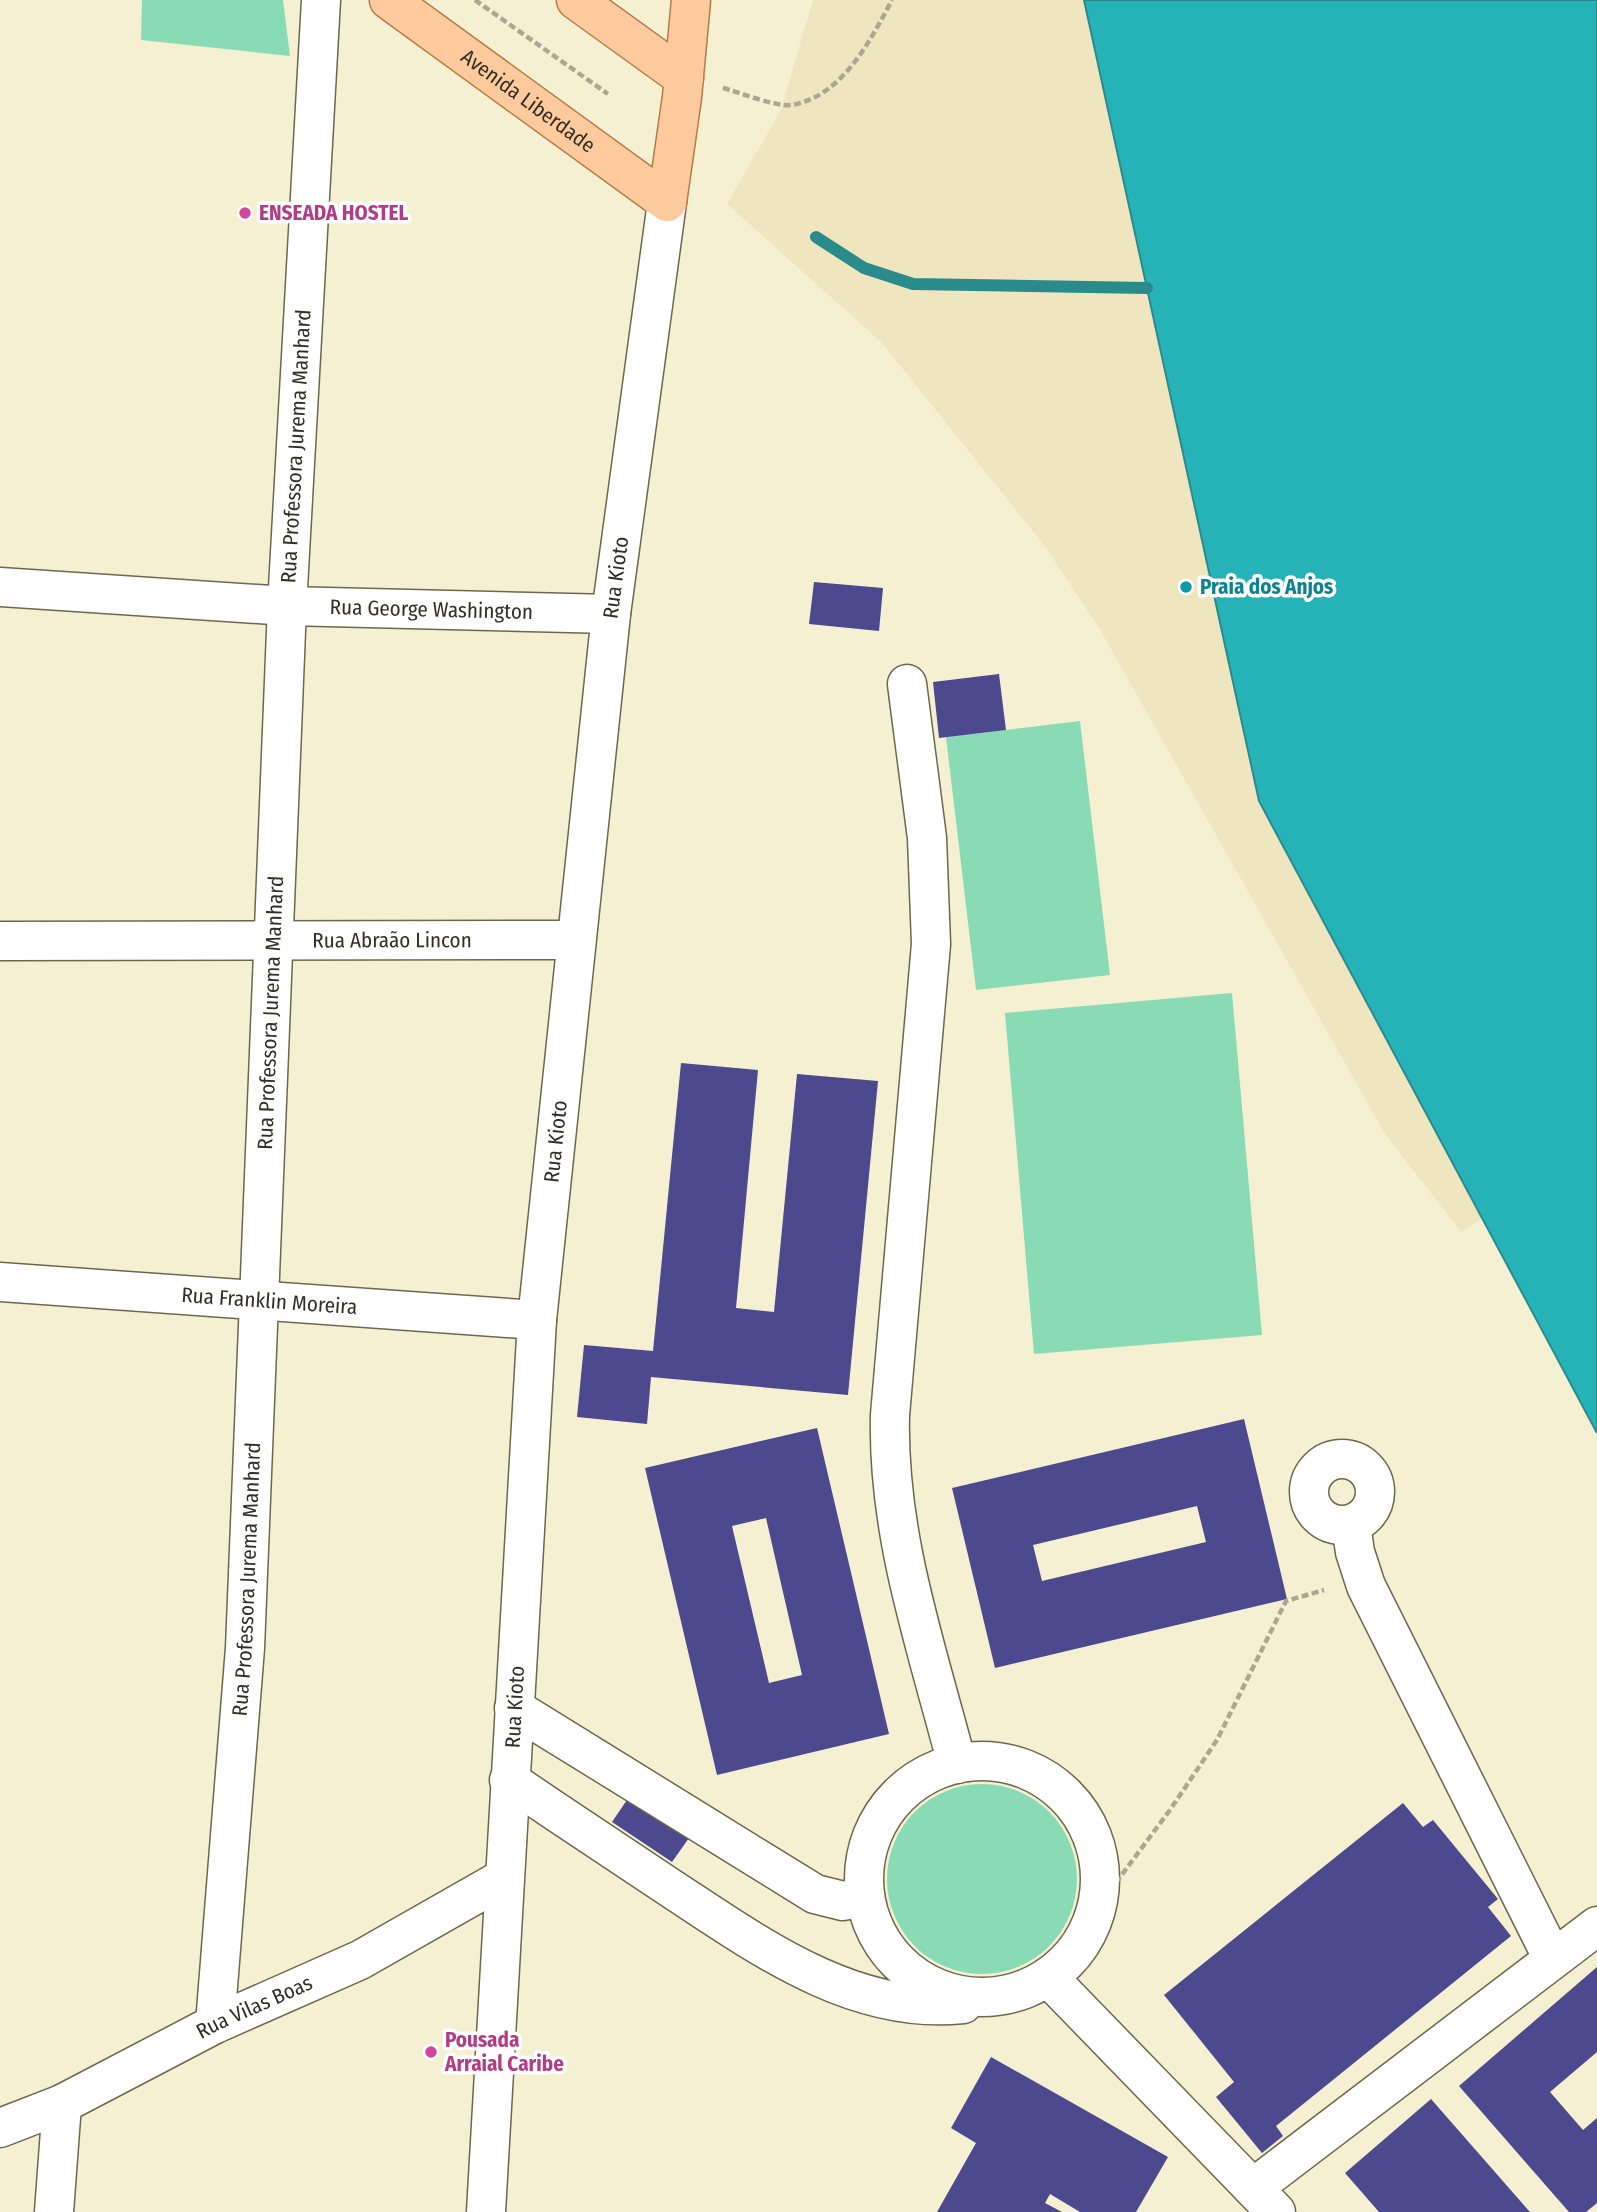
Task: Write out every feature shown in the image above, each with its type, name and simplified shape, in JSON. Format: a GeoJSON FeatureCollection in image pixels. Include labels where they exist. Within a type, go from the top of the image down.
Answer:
{"type":"FeatureCollection","features":[{"type":"Feature","properties":{"kind":"main road","name":"Avenida Liberdade"},"geometry":{"type":"LineString","coordinates":[[389,0],[667,202]]}},
{"type":"Feature","properties":{"kind":"main road"},"geometry":{"type":"LineString","coordinates":[[576,0],[684,78]]}},
{"type":"Feature","properties":{"kind":"main road","name":"Rua Kioto"},"geometry":{"type":"LineString","coordinates":[[667,202],[684,78],[691,0]]}},
{"type":"Feature","properties":{"kind":"street","name":"Rua Professora Jurema Manhard"},"geometry":{"type":"LineString","coordinates":[[215,2024],[245,1648],[287,606],[321,0]]}},
{"type":"Feature","properties":{"kind":"street","name":"Rua Kioto"},"geometry":{"type":"LineString","coordinates":[[486,2212],[537,1320],[611,614],[667,202]]}},
{"type":"Feature","properties":{"kind":"street","name":"Rua George Washington"},"geometry":{"type":"LineString","coordinates":[[0,587],[287,606],[611,614]]}},
{"type":"Feature","properties":{"kind":"street"},"geometry":{"type":"LineString","coordinates":[[907,684],[927,838],[931,943],[890,1415],[889,1466],[898,1537],[957,1764]]}},
{"type":"Feature","properties":{"kind":"street","name":"Rua Abraão Lincon"},"geometry":{"type":"LineString","coordinates":[[0,941],[575,940]]}},
{"type":"Feature","properties":{"kind":"street","name":"Rua Franklin Moreira"},"geometry":{"type":"LineString","coordinates":[[0,1282],[260,1303],[537,1320]]}},
{"type":"Feature","properties":{"kind":"street"},"geometry":{"type":"LineString","coordinates":[[1351,1525],[1363,1578],[1553,1959]]}},
{"type":"Feature","properties":{"kind":"street"},"geometry":{"type":"LineString","coordinates":[[514,1708],[815,1894],[843,1901],[865,1896]]}},
{"type":"Feature","properties":{"kind":"street"},"geometry":{"type":"LineString","coordinates":[[509,1780],[742,1935],[818,1976],[863,1993],[909,2005],[938,2007],[995,1997],[1023,1990],[1048,1977],[1070,1958],[1087,1936],[1097,1909],[1101,1881],[1097,1852],[1088,1826],[1072,1802],[1051,1782],[1026,1769],[998,1762],[957,1764],[916,1781],[894,1800],[877,1824],[867,1850],[863,1878],[865,1896],[876,1933],[892,1956],[913,1975],[938,1989],[957,1994],[995,1997]]}},
{"type":"Feature","properties":{"kind":"street","name":"Rua Vilas Boas"},"geometry":{"type":"LineString","coordinates":[[0,2128],[62,2104],[215,2024],[360,1960],[504,1878]]}},
{"type":"Feature","properties":{"kind":"street"},"geometry":{"type":"LineString","coordinates":[[1048,1977],[1264,2200],[1553,1959],[1597,1926]]}},
{"type":"Feature","properties":{"kind":"street"},"geometry":{"type":"LineString","coordinates":[[54,2212],[62,2104]]}},
{"type":"Feature","properties":{"kind":"path"},"geometry":{"type":"LineString","coordinates":[[475,0],[608,94]]}},
{"type":"Feature","properties":{"kind":"path"},"geometry":{"type":"LineString","coordinates":[[684,78],[789,106],[831,89],[870,40],[892,0]]}},
{"type":"Feature","properties":{"kind":"path"},"geometry":{"type":"LineString","coordinates":[[1097,1909],[1170,1810],[1217,1740],[1286,1601],[1363,1578]]}},
{"type":"Feature","properties":{"kind":"green space"},"geometry":{"type":"Polygon","coordinates":[[[142,0],[283,0],[290,56],[141,40],[142,0]]]}},
{"type":"Feature","properties":{"kind":"green space"},"geometry":{"type":"Polygon","coordinates":[[[1080,721],[1110,975],[976,990],[946,737],[1080,721]]]}},
{"type":"Feature","properties":{"kind":"green space"},"geometry":{"type":"Polygon","coordinates":[[[1232,993],[1262,1335],[1034,1354],[1005,1013],[1232,993]]]}},
{"type":"Feature","properties":{"kind":"green space"},"geometry":{"type":"Polygon","coordinates":[[[982,1784],[1018,1791],[1049,1812],[1070,1843],[1077,1879],[1070,1915],[1049,1946],[1018,1967],[982,1974],[946,1967],[915,1946],[894,1915],[887,1879],[894,1843],[915,1812],[946,1791],[982,1784]]]}},
{"type":"Feature","properties":{"kind":"sand","name":"Praia dos Anjos"},"geometry":{"type":"Polygon","coordinates":[[[813,0],[1154,0],[1490,1213],[1461,1232],[1385,1134],[1099,628],[1044,545],[881,342],[727,204],[781,110],[813,0]]]}},
{"type":"Feature","properties":{"kind":"water"},"geometry":{"type":"Polygon","coordinates":[[[1084,0],[1597,0],[1597,1433],[1259,801],[1084,0]]]}},
{"type":"Feature","properties":{"kind":"building"},"geometry":{"type":"Polygon","coordinates":[[[814,582],[883,588],[879,631],[809,624],[814,582]]]}},
{"type":"Feature","properties":{"kind":"building"},"geometry":{"type":"Polygon","coordinates":[[[999,674],[1006,730],[939,738],[933,682],[999,674]]]}},
{"type":"Feature","properties":{"kind":"building"},"geometry":{"type":"Polygon","coordinates":[[[681,1063],[758,1070],[736,1308],[774,1312],[797,1074],[878,1081],[848,1395],[651,1377],[647,1424],[577,1417],[584,1345],[653,1351],[681,1063]]]}},
{"type":"Feature","properties":{"kind":"building"},"geometry":{"type":"Polygon","coordinates":[[[1244,1419],[1287,1599],[995,1668],[952,1488],[1244,1419]],[[1197,1506],[1033,1545],[1042,1581],[1206,1542],[1197,1506]]]}},
{"type":"Feature","properties":{"kind":"building"},"geometry":{"type":"Polygon","coordinates":[[[817,1428],[889,1734],[717,1775],[645,1468],[817,1428]],[[766,1518],[732,1526],[769,1683],[802,1675],[766,1518]]]}},
{"type":"Feature","properties":{"kind":"building"},"geometry":{"type":"Polygon","coordinates":[[[629,1797],[689,1838],[672,1862],[612,1822],[629,1797]]]}},
{"type":"Feature","properties":{"kind":"building"},"geometry":{"type":"Polygon","coordinates":[[[1403,1803],[1423,1827],[1433,1820],[1498,1899],[1488,1907],[1511,1936],[1276,2126],[1283,2136],[1262,2153],[1216,2097],[1234,2082],[1164,1995],[1403,1803]]]}},
{"type":"Feature","properties":{"kind":"building"},"geometry":{"type":"Polygon","coordinates":[[[1597,1967],[1597,2052],[1550,2092],[1583,2130],[1597,2118],[1597,2203],[1586,2212],[1569,2212],[1459,2086],[1597,1967]]]}},
{"type":"Feature","properties":{"kind":"building"},"geometry":{"type":"Polygon","coordinates":[[[991,2057],[1168,2157],[1136,2212],[1080,2212],[1050,2194],[1045,2203],[1062,2212],[937,2212],[976,2143],[951,2128],[991,2057]]]}},
{"type":"Feature","properties":{"kind":"building"},"geometry":{"type":"Polygon","coordinates":[[[1431,2099],[1530,2212],[1379,2212],[1345,2173],[1431,2099]]]}},
{"type":"Feature","properties":{"kind":"waterway"},"geometry":{"type":"LineString","coordinates":[[816,237],[864,268],[913,284],[1147,288]]}},
{"type":"Feature","properties":{"kind":"place","name":"ENSEADA HOSTEL"},"geometry":{"type":"Point","coordinates":[245,213]}},
{"type":"Feature","properties":{"kind":"place","name":"Praia dos Anjos"},"geometry":{"type":"Point","coordinates":[1186,587]}},
{"type":"Feature","properties":{"kind":"place","name":"Pousada Arraial Caribe"},"geometry":{"type":"Point","coordinates":[431,2052]}}]}
